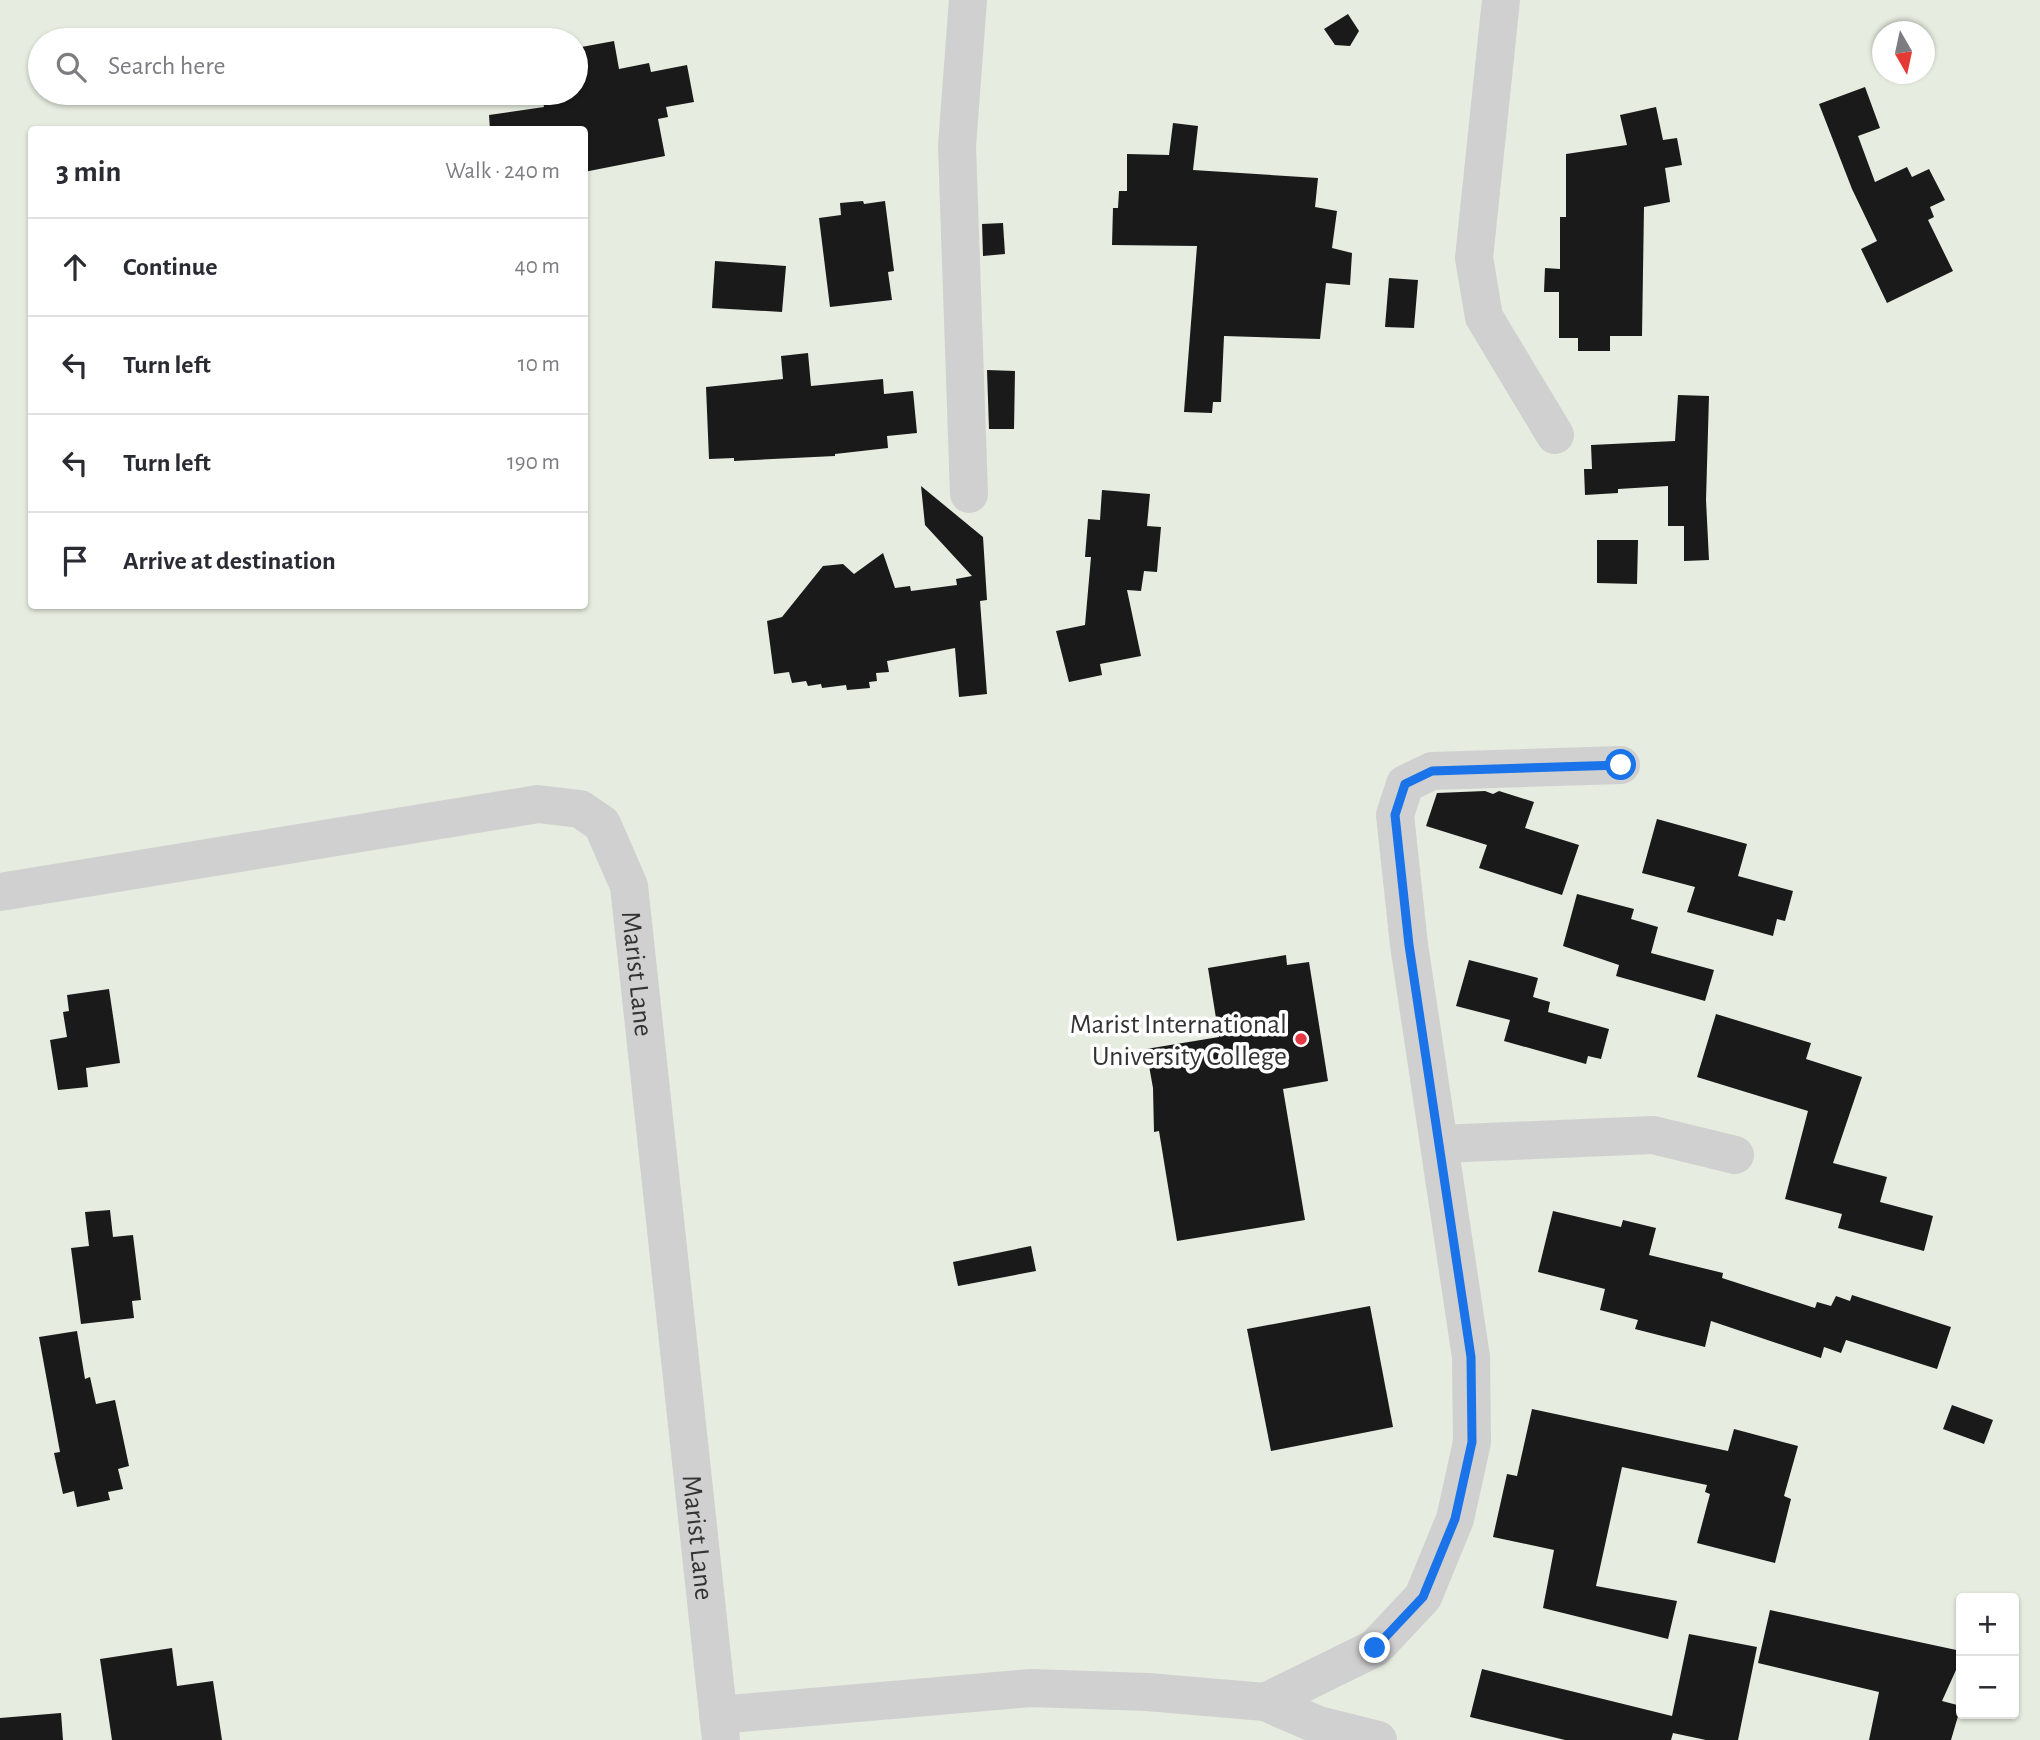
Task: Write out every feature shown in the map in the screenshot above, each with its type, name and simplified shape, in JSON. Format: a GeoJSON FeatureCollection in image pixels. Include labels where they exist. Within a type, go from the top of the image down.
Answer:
{"type":"FeatureCollection","features":[{"type":"Feature","properties":{"kind":"street"},"geometry":{"type":"LineString","coordinates":[[968,0],[957,146],[969,494]]}},
{"type":"Feature","properties":{"kind":"street"},"geometry":{"type":"LineString","coordinates":[[1501,0],[1474,258],[1484,317],[1555,435]]}},
{"type":"Feature","properties":{"kind":"street"},"geometry":{"type":"LineString","coordinates":[[1265,1702],[1375,1648],[1397,1628],[1423,1597],[1455,1519],[1472,1442],[1471,1357],[1409,945],[1395,815],[1405,784],[1432,771],[1621,765]]}},
{"type":"Feature","properties":{"kind":"street","name":"Marist Lane"},"geometry":{"type":"LineString","coordinates":[[0,892],[538,804],[580,809],[602,824],[629,886],[720,1728]]}},
{"type":"Feature","properties":{"kind":"street"},"geometry":{"type":"LineString","coordinates":[[1440,1144],[1653,1135],[1735,1154]]}},
{"type":"Feature","properties":{"kind":"street"},"geometry":{"type":"LineString","coordinates":[[720,1728],[1031,1688],[1147,1692],[1265,1702],[1318,1725],[1378,1740]]}},
{"type":"Feature","properties":{"kind":"shaded area"},"geometry":{"type":"Polygon","coordinates":[[[0,0],[2040,0],[2040,1740],[0,1740],[0,0]]]}},
{"type":"Feature","properties":{"kind":"building"},"geometry":{"type":"Polygon","coordinates":[[[1348,14],[1359,31],[1350,46],[1335,45],[1324,29],[1348,14]]]}},
{"type":"Feature","properties":{"kind":"building"},"geometry":{"type":"Polygon","coordinates":[[[614,41],[619,69],[649,63],[651,72],[687,65],[694,102],[666,107],[668,117],[658,119],[665,156],[588,171],[588,126],[490,126],[489,115],[544,105],[588,105],[588,46],[614,41]]]}},
{"type":"Feature","properties":{"kind":"building"},"geometry":{"type":"Polygon","coordinates":[[[1865,87],[1880,128],[1858,136],[1875,182],[1907,167],[1912,177],[1929,169],[1945,200],[1930,207],[1934,217],[1928,220],[1953,271],[1887,303],[1861,249],[1877,241],[1852,189],[1819,104],[1865,87]]]}},
{"type":"Feature","properties":{"kind":"building"},"geometry":{"type":"Polygon","coordinates":[[[1656,107],[1663,140],[1677,138],[1682,165],[1665,168],[1670,202],[1644,207],[1642,336],[1610,336],[1610,351],[1578,351],[1578,338],[1559,338],[1559,292],[1544,292],[1545,268],[1560,269],[1560,217],[1566,217],[1566,154],[1627,145],[1620,115],[1656,107]]]}},
{"type":"Feature","properties":{"kind":"building"},"geometry":{"type":"Polygon","coordinates":[[[1173,123],[1198,126],[1193,170],[1318,178],[1315,207],[1337,211],[1332,248],[1352,253],[1350,285],[1326,283],[1320,339],[1224,336],[1221,402],[1213,402],[1212,413],[1184,412],[1197,246],[1112,245],[1113,208],[1118,208],[1119,191],[1127,191],[1127,154],[1169,155],[1173,123]]]}},
{"type":"Feature","properties":{"kind":"building"},"geometry":{"type":"Polygon","coordinates":[[[863,201],[864,204],[885,201],[894,271],[888,272],[892,300],[830,307],[819,218],[841,215],[840,203],[863,201]]]}},
{"type":"Feature","properties":{"kind":"building"},"geometry":{"type":"Polygon","coordinates":[[[1003,223],[1005,254],[983,256],[982,224],[1003,223]]]}},
{"type":"Feature","properties":{"kind":"building"},"geometry":{"type":"Polygon","coordinates":[[[715,261],[786,266],[782,312],[712,308],[715,261]]]}},
{"type":"Feature","properties":{"kind":"building"},"geometry":{"type":"Polygon","coordinates":[[[1389,278],[1418,280],[1414,328],[1385,327],[1389,278]]]}},
{"type":"Feature","properties":{"kind":"building"},"geometry":{"type":"Polygon","coordinates":[[[808,353],[811,386],[883,379],[884,394],[913,391],[917,433],[887,436],[888,448],[835,456],[734,461],[734,458],[709,459],[706,387],[783,379],[781,356],[808,353]]]}},
{"type":"Feature","properties":{"kind":"building"},"geometry":{"type":"Polygon","coordinates":[[[987,370],[1015,371],[1014,429],[989,429],[987,370]]]}},
{"type":"Feature","properties":{"kind":"building"},"geometry":{"type":"Polygon","coordinates":[[[1678,395],[1709,396],[1706,500],[1709,560],[1684,561],[1684,526],[1668,526],[1668,486],[1618,489],[1618,493],[1585,495],[1584,469],[1592,469],[1591,445],[1675,441],[1678,395]]]}},
{"type":"Feature","properties":{"kind":"building"},"geometry":{"type":"Polygon","coordinates":[[[921,486],[983,537],[987,600],[980,601],[987,694],[959,697],[955,648],[887,661],[889,672],[876,673],[877,681],[869,682],[870,688],[847,690],[846,685],[822,688],[821,684],[808,686],[806,681],[792,683],[789,672],[774,674],[767,621],[782,617],[823,566],[843,564],[854,574],[883,553],[895,588],[910,586],[911,591],[957,585],[956,579],[972,576],[925,525],[921,486]]]}},
{"type":"Feature","properties":{"kind":"building"},"geometry":{"type":"Polygon","coordinates":[[[1102,490],[1150,494],[1147,526],[1161,527],[1157,572],[1144,571],[1141,591],[1127,590],[1141,656],[1100,664],[1102,675],[1069,682],[1056,631],[1085,625],[1091,557],[1085,557],[1088,519],[1100,520],[1102,490]]]}},
{"type":"Feature","properties":{"kind":"building"},"geometry":{"type":"Polygon","coordinates":[[[1597,540],[1638,540],[1637,584],[1597,583],[1597,540]]]}},
{"type":"Feature","properties":{"kind":"building"},"geometry":{"type":"Polygon","coordinates":[[[1485,791],[1493,794],[1499,791],[1534,802],[1525,828],[1579,845],[1562,895],[1479,868],[1487,845],[1426,826],[1437,793],[1485,791]]]}},
{"type":"Feature","properties":{"kind":"building"},"geometry":{"type":"Polygon","coordinates":[[[1657,819],[1747,844],[1738,876],[1793,891],[1785,921],[1777,919],[1773,936],[1687,912],[1695,887],[1642,873],[1657,819]]]}},
{"type":"Feature","properties":{"kind":"building"},"geometry":{"type":"Polygon","coordinates":[[[1577,894],[1634,909],[1631,919],[1658,927],[1651,953],[1714,970],[1705,1001],[1616,976],[1619,965],[1563,946],[1577,894]]]}},
{"type":"Feature","properties":{"kind":"building"},"geometry":{"type":"Polygon","coordinates":[[[1286,955],[1287,965],[1309,962],[1328,1081],[1283,1089],[1305,1220],[1177,1241],[1159,1131],[1154,1132],[1153,1088],[1146,1049],[1219,1037],[1208,968],[1286,955]]]}},
{"type":"Feature","properties":{"kind":"building"},"geometry":{"type":"Polygon","coordinates":[[[1469,960],[1538,978],[1533,997],[1550,1002],[1548,1012],[1609,1029],[1601,1059],[1588,1056],[1586,1064],[1504,1041],[1510,1020],[1456,1006],[1469,960]]]}},
{"type":"Feature","properties":{"kind":"building"},"geometry":{"type":"Polygon","coordinates":[[[109,989],[120,1063],[86,1068],[88,1087],[58,1090],[50,1040],[67,1037],[63,1012],[69,1011],[67,995],[109,989]]]}},
{"type":"Feature","properties":{"kind":"building"},"geometry":{"type":"Polygon","coordinates":[[[1716,1014],[1811,1043],[1806,1059],[1862,1077],[1833,1163],[1887,1177],[1880,1202],[1933,1216],[1924,1251],[1838,1228],[1842,1214],[1785,1199],[1808,1111],[1697,1077],[1716,1014]]]}},
{"type":"Feature","properties":{"kind":"building"},"geometry":{"type":"Polygon","coordinates":[[[110,1210],[113,1237],[133,1235],[141,1300],[132,1301],[134,1318],[81,1324],[71,1248],[89,1246],[85,1212],[110,1210]]]}},
{"type":"Feature","properties":{"kind":"building"},"geometry":{"type":"Polygon","coordinates":[[[1553,1211],[1621,1227],[1623,1220],[1656,1228],[1649,1255],[1723,1273],[1722,1278],[1815,1308],[1817,1302],[1831,1306],[1836,1296],[1850,1301],[1852,1295],[1951,1327],[1937,1369],[1846,1340],[1841,1353],[1824,1347],[1821,1358],[1711,1321],[1705,1347],[1635,1329],[1638,1320],[1600,1310],[1605,1289],[1538,1272],[1553,1211]]]}},
{"type":"Feature","properties":{"kind":"building"},"geometry":{"type":"Polygon","coordinates":[[[1031,1246],[1036,1271],[958,1286],[953,1262],[1031,1246]]]}},
{"type":"Feature","properties":{"kind":"building"},"geometry":{"type":"Polygon","coordinates":[[[1370,1306],[1393,1427],[1271,1451],[1247,1329],[1370,1306]]]}},
{"type":"Feature","properties":{"kind":"building"},"geometry":{"type":"Polygon","coordinates":[[[77,1331],[85,1379],[90,1377],[96,1404],[115,1400],[129,1466],[118,1469],[123,1489],[108,1492],[110,1500],[77,1507],[74,1491],[63,1494],[54,1453],[60,1452],[39,1337],[77,1331]]]}},
{"type":"Feature","properties":{"kind":"building"},"geometry":{"type":"Polygon","coordinates":[[[1952,1405],[1993,1420],[1984,1444],[1943,1429],[1952,1405]]]}},
{"type":"Feature","properties":{"kind":"building"},"geometry":{"type":"Polygon","coordinates":[[[1532,1409],[1728,1451],[1734,1429],[1798,1446],[1784,1496],[1791,1499],[1775,1563],[1697,1543],[1710,1494],[1705,1492],[1707,1485],[1622,1467],[1596,1586],[1677,1601],[1668,1639],[1543,1608],[1554,1550],[1493,1537],[1507,1474],[1517,1476],[1532,1409]]]}},
{"type":"Feature","properties":{"kind":"building"},"geometry":{"type":"Polygon","coordinates":[[[1770,1610],[1956,1650],[1956,1670],[1942,1701],[1956,1705],[1957,1719],[1951,1740],[1869,1740],[1879,1692],[1758,1663],[1770,1610]]]}},
{"type":"Feature","properties":{"kind":"building"},"geometry":{"type":"Polygon","coordinates":[[[1689,1634],[1757,1647],[1738,1740],[1706,1740],[1673,1733],[1671,1740],[1565,1740],[1470,1717],[1482,1669],[1672,1716],[1689,1634]]]}},
{"type":"Feature","properties":{"kind":"building"},"geometry":{"type":"Polygon","coordinates":[[[172,1648],[177,1686],[213,1681],[222,1740],[112,1740],[100,1659],[172,1648]]]}},
{"type":"Feature","properties":{"kind":"building"},"geometry":{"type":"Polygon","coordinates":[[[61,1713],[63,1740],[0,1740],[0,1718],[61,1713]]]}},
{"type":"Feature","properties":{"kind":"place","name":"Marist International University College"},"geometry":{"type":"Point","coordinates":[1301,1039]}},
{"type":"Feature","properties":{"kind":"route"},"geometry":{"type":"LineString","coordinates":[[1375,1648],[1397,1628],[1423,1597],[1455,1519],[1472,1442],[1471,1357],[1409,945],[1395,815],[1405,784],[1432,771],[1621,765]]}}]}
